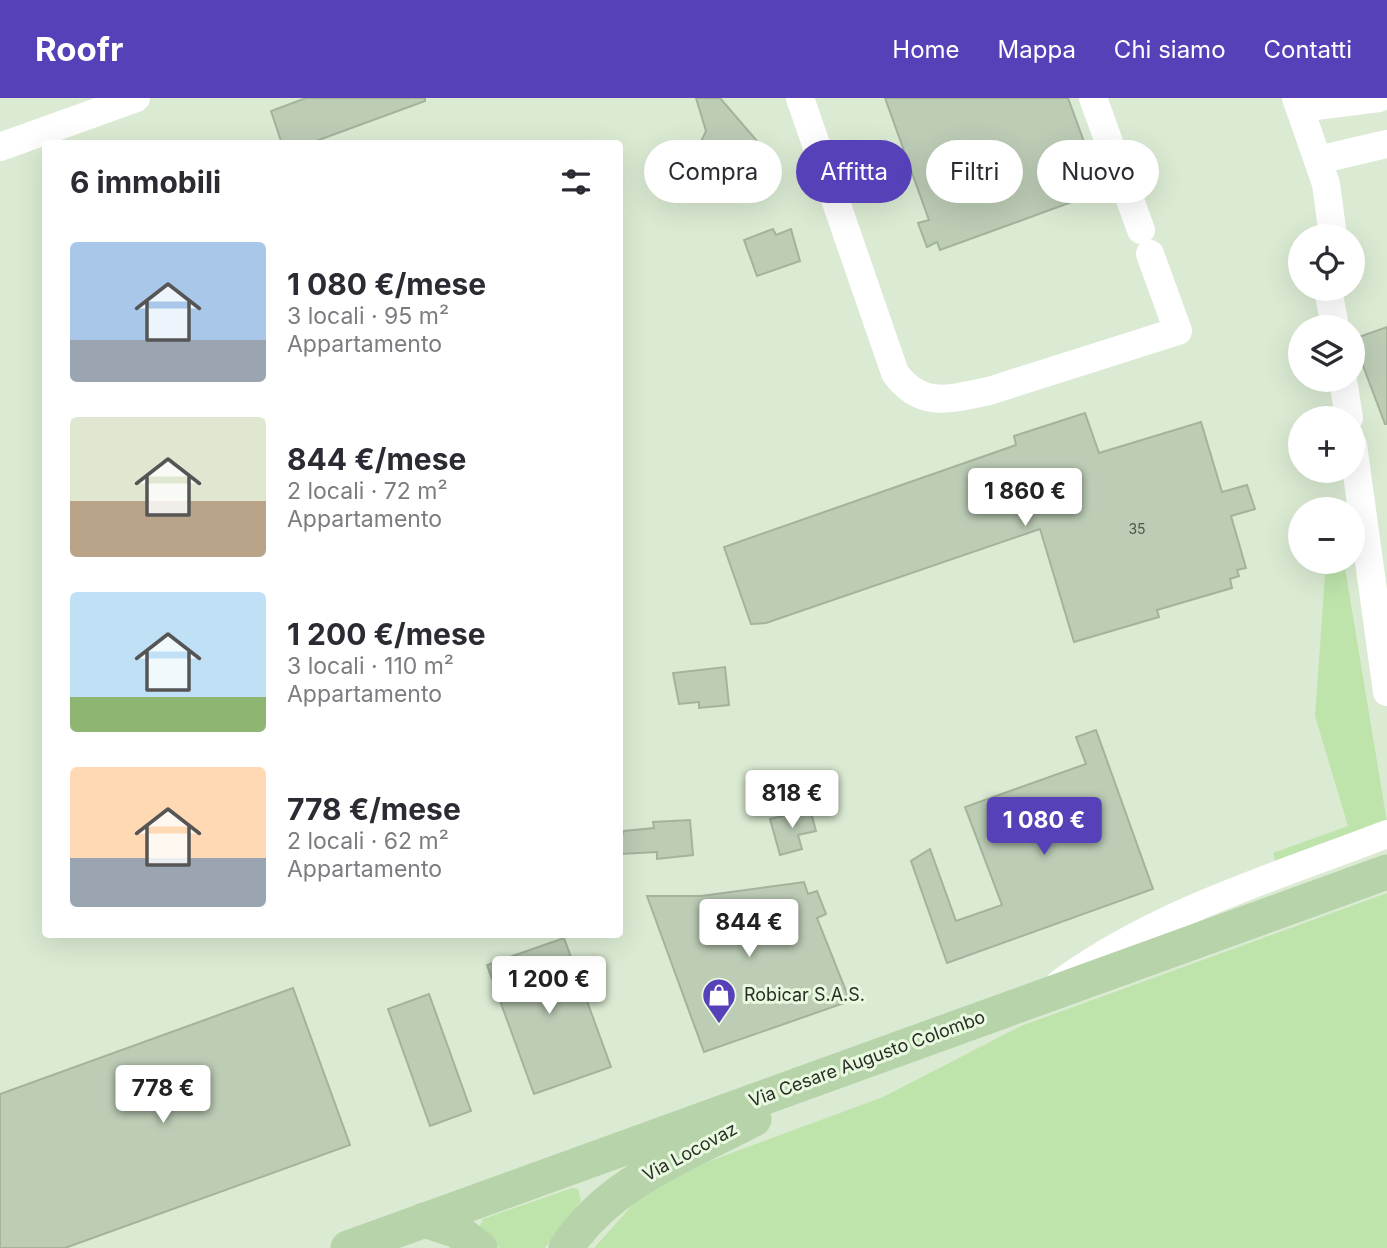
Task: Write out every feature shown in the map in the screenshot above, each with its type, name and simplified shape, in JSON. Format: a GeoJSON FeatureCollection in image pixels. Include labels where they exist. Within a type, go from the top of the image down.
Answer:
{"type":"FeatureCollection","features":[{"type":"Feature","properties":{"kind":"main road","name":"Via Cesare Augusto Colombo"},"geometry":{"type":"LineString","coordinates":[[348,1248],[1387,872]]}},
{"type":"Feature","properties":{"kind":"main road","name":"Via Locovaz"},"geometry":{"type":"LineString","coordinates":[[566,1248],[593,1213],[626,1186],[867,1058]]}},
{"type":"Feature","properties":{"kind":"main road"},"geometry":{"type":"LineString","coordinates":[[424,1220],[457,1231],[480,1248]]}},
{"type":"Feature","properties":{"kind":"street"},"geometry":{"type":"LineString","coordinates":[[0,147],[136,98]]}},
{"type":"Feature","properties":{"kind":"street"},"geometry":{"type":"LineString","coordinates":[[800,98],[895,373],[907,390],[936,398],[956,398],[989,391],[1178,331],[1093,98]]}},
{"type":"Feature","properties":{"kind":"street"},"geometry":{"type":"LineString","coordinates":[[1332,224],[1328,194],[1298,103],[1379,98]]}},
{"type":"Feature","properties":{"kind":"street"},"geometry":{"type":"LineString","coordinates":[[1318,160],[1387,144]]}},
{"type":"Feature","properties":{"kind":"street"},"geometry":{"type":"LineString","coordinates":[[1358,483],[1387,692]]}},
{"type":"Feature","properties":{"kind":"street"},"geometry":{"type":"LineString","coordinates":[[1039,998],[1099,954],[1160,922],[1387,834]]}},
{"type":"Feature","properties":{"kind":"green space"},"geometry":{"type":"Polygon","coordinates":[[[1325,574],[1346,574],[1387,822],[1276,863],[1273,853],[1348,826],[1315,716],[1325,574]]]}},
{"type":"Feature","properties":{"kind":"green space"},"geometry":{"type":"Polygon","coordinates":[[[1387,893],[1387,1248],[594,1248],[646,1190],[710,1161],[883,1097],[1021,1026],[1387,893]]]}},
{"type":"Feature","properties":{"kind":"green space"},"geometry":{"type":"Polygon","coordinates":[[[572,1188],[578,1189],[581,1201],[545,1248],[500,1248],[479,1228],[483,1219],[572,1188]]]}},
{"type":"Feature","properties":{"kind":"building"},"geometry":{"type":"Polygon","coordinates":[[[306,98],[425,98],[425,101],[319,140],[281,140],[271,111],[306,98]]]}},
{"type":"Feature","properties":{"kind":"building"},"geometry":{"type":"Polygon","coordinates":[[[696,98],[720,98],[756,140],[702,140],[706,131],[696,98]]]}},
{"type":"Feature","properties":{"kind":"building"},"geometry":{"type":"Polygon","coordinates":[[[885,98],[1068,98],[1083,140],[1037,140],[1037,203],[1069,203],[940,250],[937,242],[927,247],[918,223],[929,220],[912,173],[912,140],[900,140],[885,98]]]}},
{"type":"Feature","properties":{"kind":"building"},"geometry":{"type":"Polygon","coordinates":[[[773,229],[776,235],[791,229],[800,261],[757,276],[744,240],[773,229]]]}},
{"type":"Feature","properties":{"kind":"building"},"geometry":{"type":"Polygon","coordinates":[[[1387,327],[1387,424],[1365,371],[1365,335],[1387,327]]]}},
{"type":"Feature","properties":{"kind":"building"},"geometry":{"type":"Polygon","coordinates":[[[1085,413],[1099,453],[1201,422],[1222,492],[1247,485],[1255,509],[1231,516],[1246,568],[1237,570],[1239,576],[1230,579],[1232,588],[1157,610],[1159,617],[1074,642],[1040,529],[766,623],[751,624],[724,547],[1016,445],[1014,436],[1085,413]]]}},
{"type":"Feature","properties":{"kind":"building"},"geometry":{"type":"Polygon","coordinates":[[[725,667],[729,705],[699,708],[699,702],[679,704],[673,673],[725,667]]]}},
{"type":"Feature","properties":{"kind":"building"},"geometry":{"type":"Polygon","coordinates":[[[1096,730],[1153,889],[947,963],[911,861],[930,849],[956,921],[1002,905],[965,807],[1086,764],[1076,737],[1096,730]]]}},
{"type":"Feature","properties":{"kind":"building"},"geometry":{"type":"Polygon","coordinates":[[[810,809],[816,831],[798,835],[802,849],[780,855],[770,819],[810,809]]]}},
{"type":"Feature","properties":{"kind":"building"},"geometry":{"type":"Polygon","coordinates":[[[690,820],[693,855],[657,859],[657,852],[623,854],[624,831],[654,828],[653,822],[690,820]]]}},
{"type":"Feature","properties":{"kind":"building"},"geometry":{"type":"Polygon","coordinates":[[[804,882],[808,894],[817,891],[826,914],[817,918],[850,1001],[704,1052],[647,896],[701,896],[804,882]]]}},
{"type":"Feature","properties":{"kind":"building"},"geometry":{"type":"Polygon","coordinates":[[[564,938],[611,1067],[534,1094],[487,965],[564,938]]]}},
{"type":"Feature","properties":{"kind":"building"},"geometry":{"type":"Polygon","coordinates":[[[293,988],[350,1145],[65,1248],[0,1248],[0,1094],[293,988]]]}},
{"type":"Feature","properties":{"kind":"building"},"geometry":{"type":"Polygon","coordinates":[[[429,994],[471,1111],[430,1126],[388,1009],[429,994]]]}},
{"type":"Feature","properties":{"kind":"place","name":"Robicar S.A.S."},"geometry":{"type":"Point","coordinates":[719,1025]}}]}
